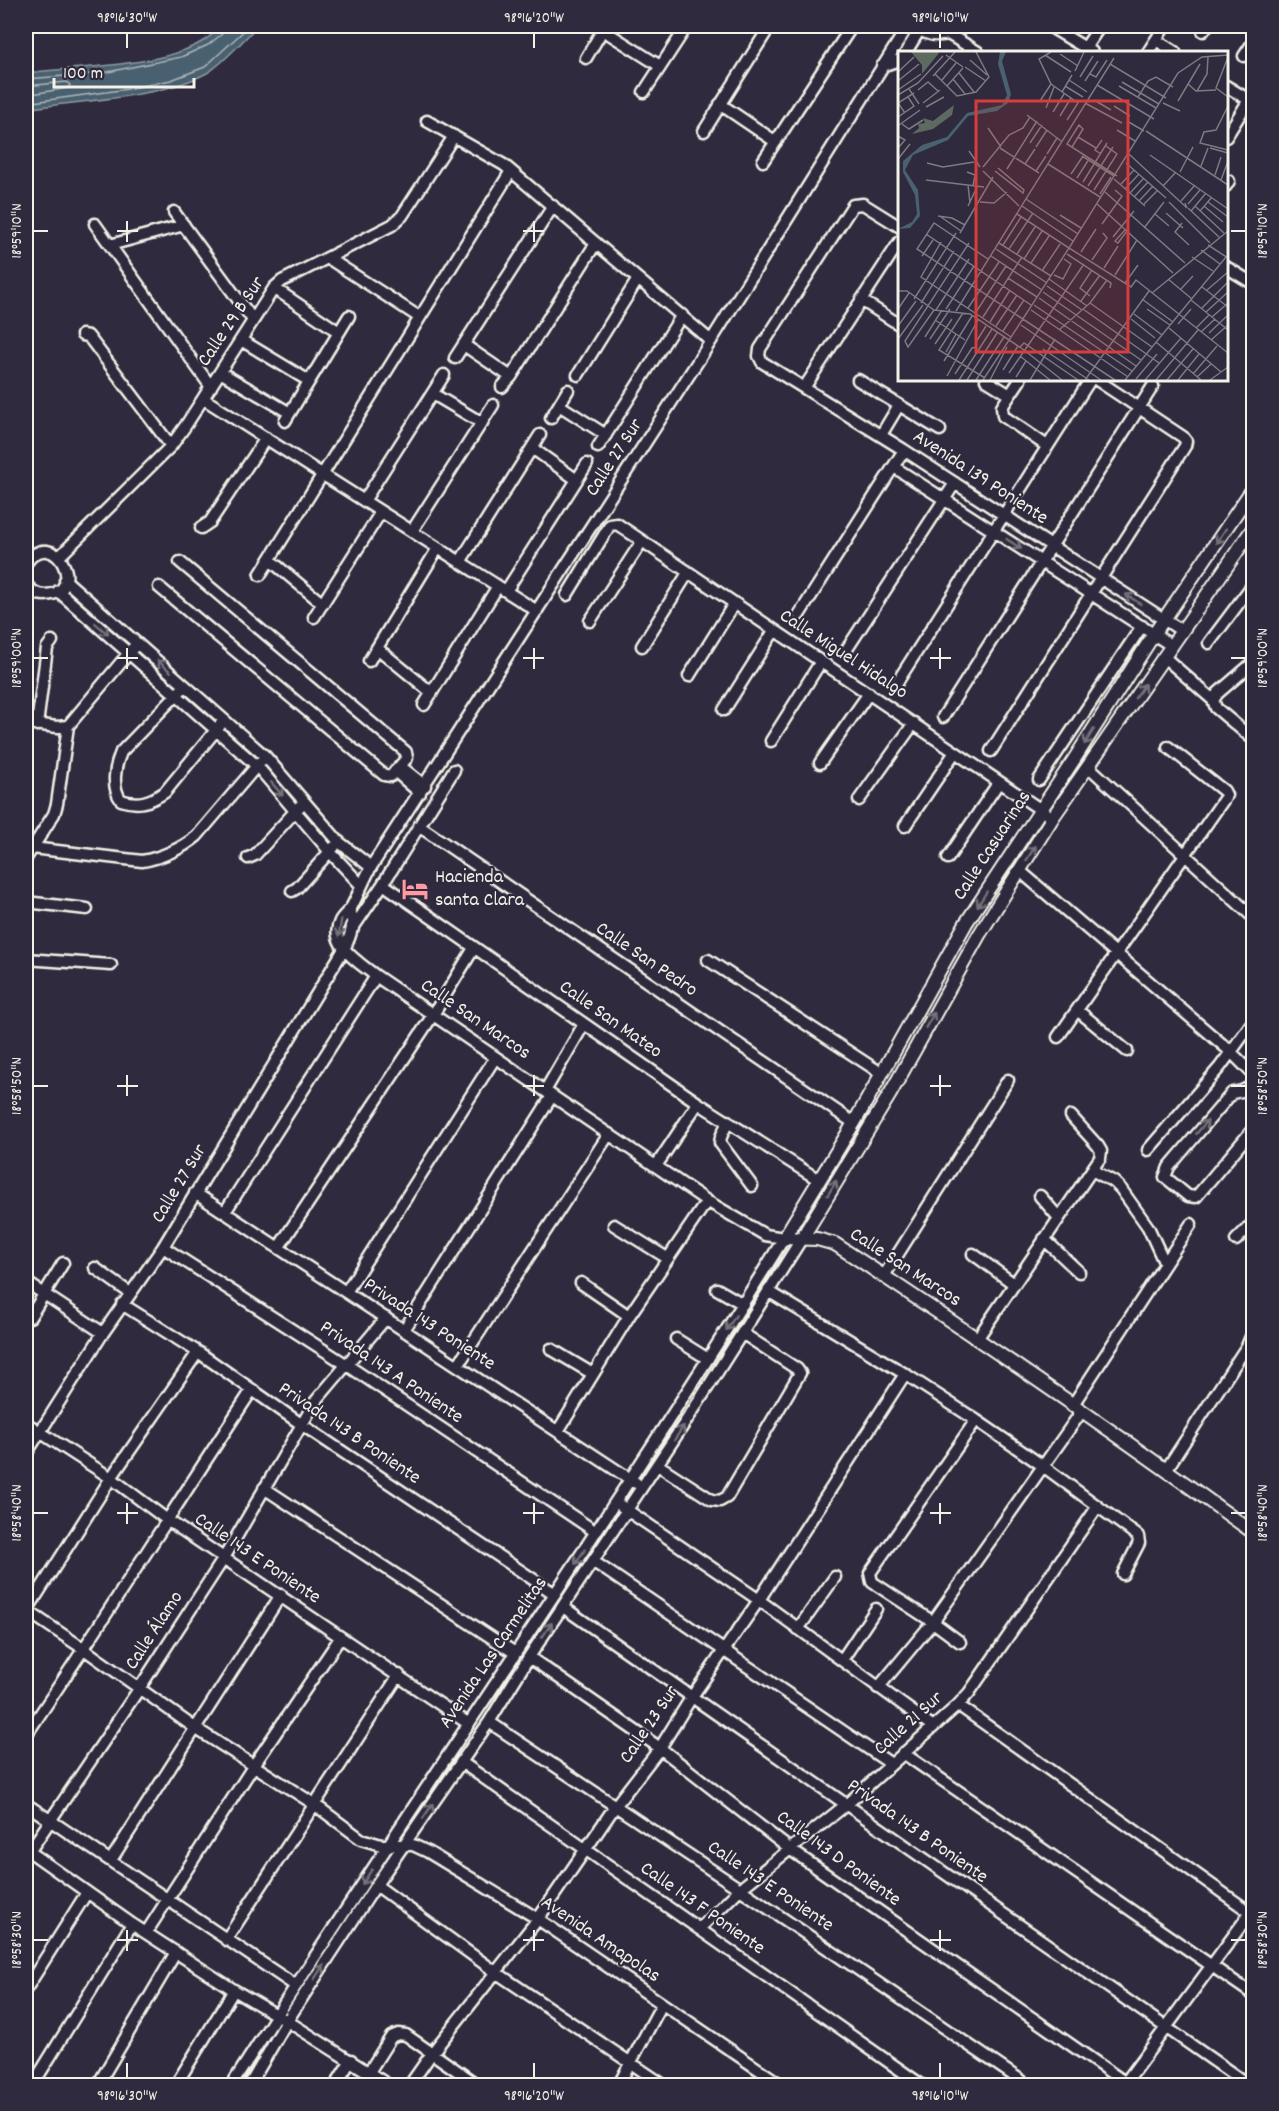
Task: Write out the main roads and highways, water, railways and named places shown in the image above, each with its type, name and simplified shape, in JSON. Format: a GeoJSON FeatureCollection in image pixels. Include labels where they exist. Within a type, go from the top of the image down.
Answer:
{"type":"FeatureCollection","features":[{"type":"Feature","properties":{"kind":"main road","name":"Calle Casuarinas"},"geometry":{"type":"LineString","coordinates":[[784,1238],[854,1123],[966,923],[1154,634],[1254,487]]}},
{"type":"Feature","properties":{"kind":"main road","name":"Calle Casuarinas"},"geometry":{"type":"LineString","coordinates":[[802,1238],[890,1094],[979,935],[1053,818],[1254,527]]}},
{"type":"Feature","properties":{"kind":"main road","name":"Calle San Marcos"},"geometry":{"type":"LineString","coordinates":[[784,1238],[817,1239],[835,1244],[977,1339],[1254,1533]]}},
{"type":"Feature","properties":{"kind":"water"},"geometry":{"type":"Polygon","coordinates":[[[220,26],[257,26],[213,69],[187,82],[143,93],[26,109],[26,73],[130,63],[158,58],[184,50],[205,40],[220,26]]]}},
{"type":"Feature","properties":{"kind":"place","name":"Hacienda santa Clara"},"geometry":{"type":"Point","coordinates":[415,889]}}]}
